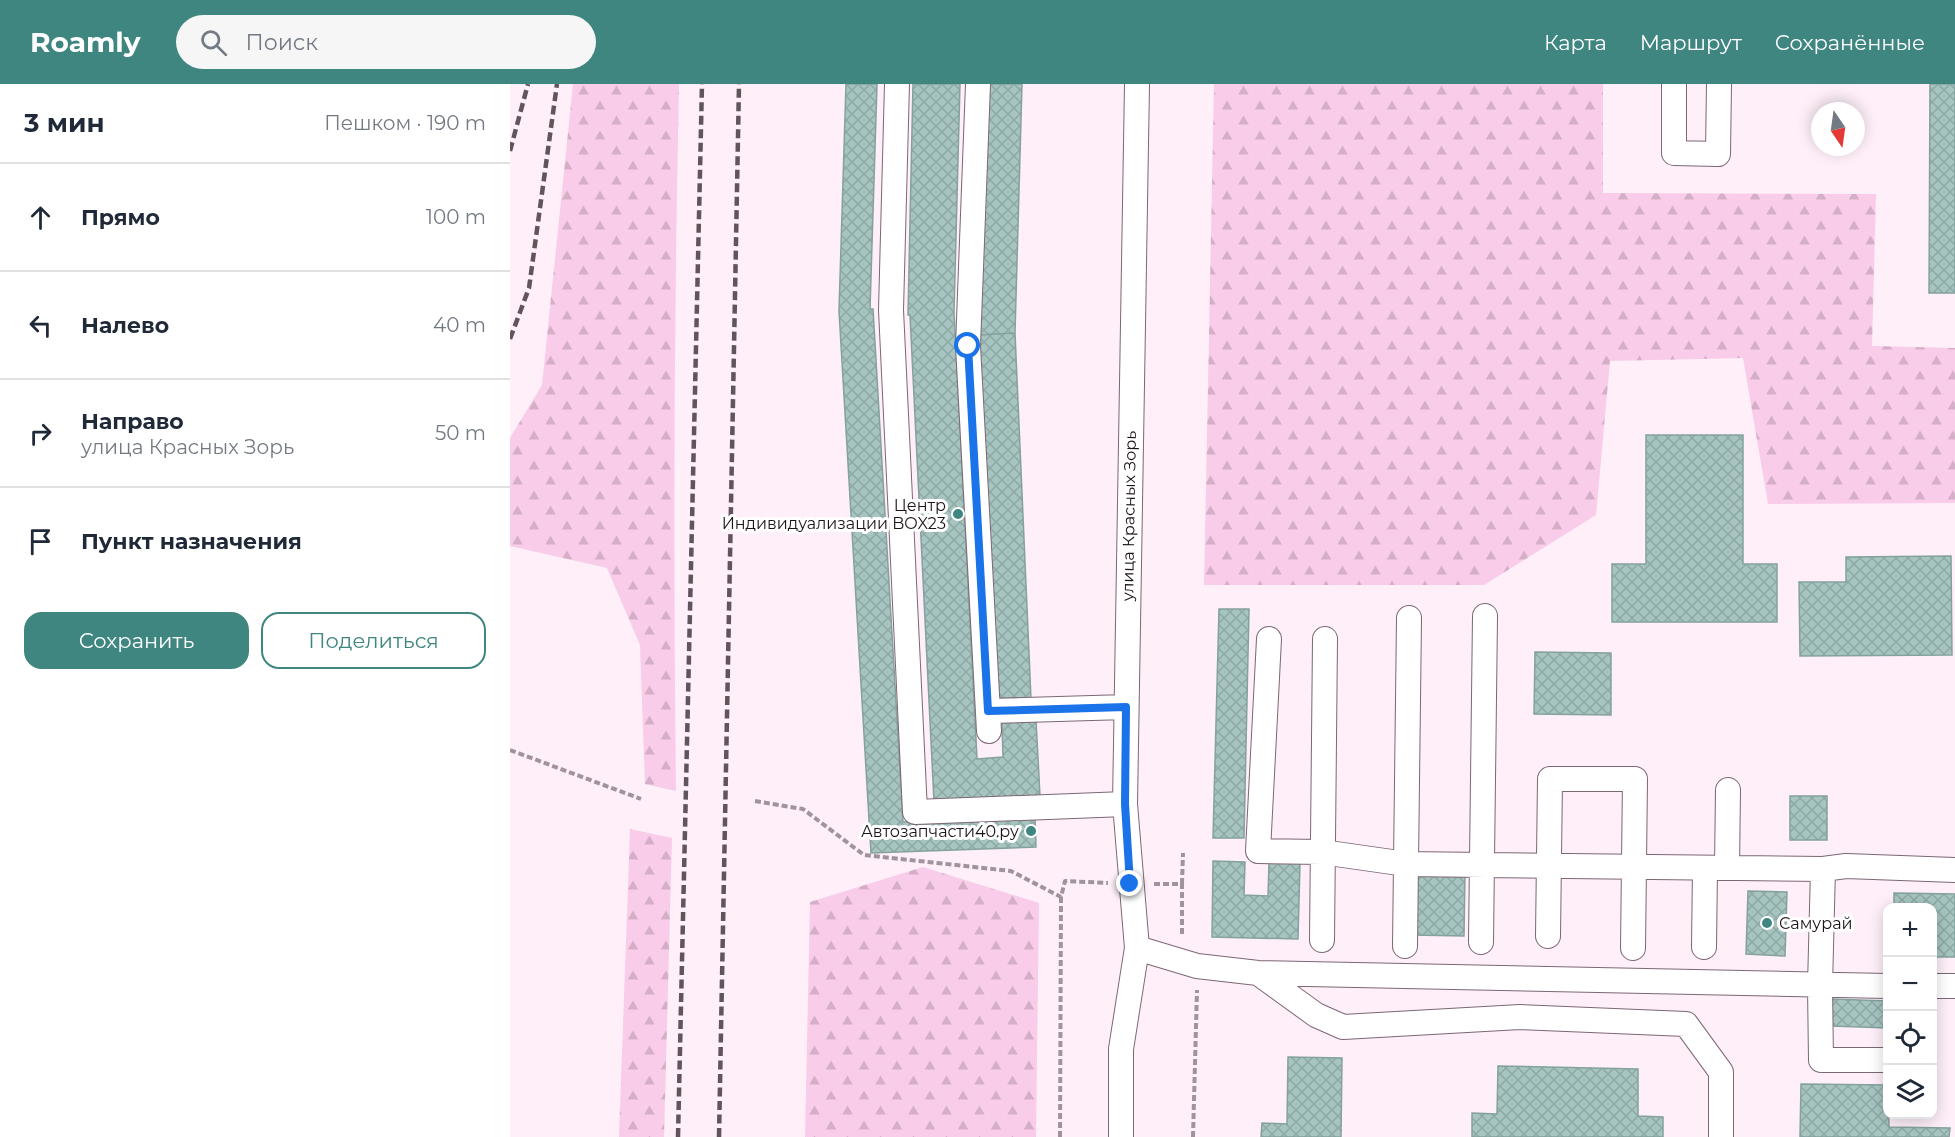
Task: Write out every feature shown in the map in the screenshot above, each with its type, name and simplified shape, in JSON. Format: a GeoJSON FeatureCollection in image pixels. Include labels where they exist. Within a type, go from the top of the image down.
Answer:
{"type":"FeatureCollection","features":[{"type":"Feature","properties":{"kind":"street"},"geometry":{"type":"LineString","coordinates":[[897,84],[891,310],[915,812],[1125,804]]}},
{"type":"Feature","properties":{"kind":"street"},"geometry":{"type":"LineString","coordinates":[[978,84],[968,346],[988,721],[1126,707]]}},
{"type":"Feature","properties":{"kind":"street","name":"улица Красных Зорь"},"geometry":{"type":"LineString","coordinates":[[1120,1137],[1121,1049],[1137,948],[1125,804],[1137,84]]}},
{"type":"Feature","properties":{"kind":"street"},"geometry":{"type":"LineString","coordinates":[[1674,84],[1674,153],[1718,154],[1719,84]]}},
{"type":"Feature","properties":{"kind":"street"},"geometry":{"type":"LineString","coordinates":[[1481,942],[1485,616]]}},
{"type":"Feature","properties":{"kind":"street"},"geometry":{"type":"LineString","coordinates":[[1405,946],[1409,618]]}},
{"type":"Feature","properties":{"kind":"street"},"geometry":{"type":"LineString","coordinates":[[1269,639],[1258,851],[1322,852],[1406,864],[1823,869],[1846,866],[1955,870]]}},
{"type":"Feature","properties":{"kind":"street"},"geometry":{"type":"LineString","coordinates":[[1322,940],[1326,639]]}},
{"type":"Feature","properties":{"kind":"street"},"geometry":{"type":"LineString","coordinates":[[1548,936],[1550,779],[1635,779],[1633,948]]}},
{"type":"Feature","properties":{"kind":"street"},"geometry":{"type":"LineString","coordinates":[[1704,947],[1728,789]]}},
{"type":"Feature","properties":{"kind":"street"},"geometry":{"type":"LineString","coordinates":[[1823,869],[1821,1060],[1883,1060]]}},
{"type":"Feature","properties":{"kind":"street"},"geometry":{"type":"LineString","coordinates":[[1137,948],[1197,966],[1258,973],[1883,986]]}},
{"type":"Feature","properties":{"kind":"street"},"geometry":{"type":"LineString","coordinates":[[1258,973],[1316,1015],[1343,1028],[1520,1017],[1686,1024],[1721,1072],[1721,1137]]}},
{"type":"Feature","properties":{"kind":"street"},"geometry":{"type":"LineString","coordinates":[[1937,986],[1955,986]]}},
{"type":"Feature","properties":{"kind":"path"},"geometry":{"type":"LineString","coordinates":[[510,750],[641,799]]}},
{"type":"Feature","properties":{"kind":"path"},"geometry":{"type":"LineString","coordinates":[[755,801],[803,809],[864,855],[1011,870],[1061,897]]}},
{"type":"Feature","properties":{"kind":"path"},"geometry":{"type":"LineString","coordinates":[[1182,884],[1183,853]]}},
{"type":"Feature","properties":{"kind":"path"},"geometry":{"type":"LineString","coordinates":[[1060,1137],[1061,897],[1065,881],[1130,884]]}},
{"type":"Feature","properties":{"kind":"green space"},"geometry":{"type":"Polygon","coordinates":[[[573,84],[679,84],[674,438],[676,791],[645,784],[640,645],[607,568],[510,546],[510,438],[542,385],[573,84]]]}},
{"type":"Feature","properties":{"kind":"green space"},"geometry":{"type":"Polygon","coordinates":[[[1214,84],[1603,84],[1603,193],[1876,194],[1872,346],[1955,348],[1955,503],[1768,504],[1743,358],[1610,361],[1596,515],[1484,585],[1204,585],[1214,84]]]}},
{"type":"Feature","properties":{"kind":"green space"},"geometry":{"type":"Polygon","coordinates":[[[630,829],[672,838],[664,1137],[619,1137],[630,829]]]}},
{"type":"Feature","properties":{"kind":"green space"},"geometry":{"type":"Polygon","coordinates":[[[923,867],[1039,903],[1036,1137],[805,1137],[810,902],[923,867]]]}},
{"type":"Feature","properties":{"kind":"building"},"geometry":{"type":"Polygon","coordinates":[[[846,84],[877,84],[870,309],[873,309],[903,822],[1035,817],[1036,847],[871,853],[839,311],[846,84]]]}},
{"type":"Feature","properties":{"kind":"building"},"geometry":{"type":"Polygon","coordinates":[[[913,84],[960,84],[954,312],[977,759],[1003,757],[1002,722],[1036,720],[1040,796],[934,802],[910,315],[908,315],[913,84]]]}},
{"type":"Feature","properties":{"kind":"building"},"geometry":{"type":"Polygon","coordinates":[[[987,84],[1022,84],[1015,333],[979,335],[987,84]]]}},
{"type":"Feature","properties":{"kind":"building"},"geometry":{"type":"Polygon","coordinates":[[[1930,84],[1955,84],[1955,293],[1929,293],[1930,84]]]}},
{"type":"Feature","properties":{"kind":"building"},"geometry":{"type":"Polygon","coordinates":[[[1015,333],[1031,699],[996,701],[979,335],[1015,333]]]}},
{"type":"Feature","properties":{"kind":"building"},"geometry":{"type":"Polygon","coordinates":[[[1646,435],[1743,435],[1743,564],[1777,564],[1777,622],[1612,622],[1612,564],[1646,564],[1646,435]]]}},
{"type":"Feature","properties":{"kind":"building"},"geometry":{"type":"Polygon","coordinates":[[[1951,556],[1952,655],[1800,656],[1799,582],[1846,582],[1846,557],[1951,556]]]}},
{"type":"Feature","properties":{"kind":"building"},"geometry":{"type":"Polygon","coordinates":[[[1219,609],[1249,609],[1244,838],[1213,838],[1219,609]]]}},
{"type":"Feature","properties":{"kind":"building"},"geometry":{"type":"Polygon","coordinates":[[[1535,652],[1611,653],[1611,715],[1534,714],[1535,652]]]}},
{"type":"Feature","properties":{"kind":"building"},"geometry":{"type":"Polygon","coordinates":[[[1790,796],[1827,796],[1827,840],[1790,840],[1790,796]]]}},
{"type":"Feature","properties":{"kind":"building"},"geometry":{"type":"Polygon","coordinates":[[[1213,861],[1245,862],[1244,895],[1268,896],[1269,862],[1300,863],[1298,939],[1212,937],[1213,861]]]}},
{"type":"Feature","properties":{"kind":"building"},"geometry":{"type":"Polygon","coordinates":[[[1414,870],[1465,871],[1464,936],[1413,935],[1414,870]]]}},
{"type":"Feature","properties":{"kind":"building","name":"Самурай"},"geometry":{"type":"Polygon","coordinates":[[[1748,891],[1787,892],[1785,956],[1746,954],[1748,891]]]}},
{"type":"Feature","properties":{"kind":"building"},"geometry":{"type":"Polygon","coordinates":[[[1894,893],[1955,894],[1955,957],[1937,957],[1937,903],[1894,903],[1894,893]]]}},
{"type":"Feature","properties":{"kind":"building"},"geometry":{"type":"Polygon","coordinates":[[[1832,999],[1883,1001],[1883,1028],[1832,1026],[1832,999]]]}},
{"type":"Feature","properties":{"kind":"building"},"geometry":{"type":"Polygon","coordinates":[[[1288,1057],[1342,1058],[1341,1137],[1261,1137],[1262,1123],[1287,1124],[1288,1057]]]}},
{"type":"Feature","properties":{"kind":"building"},"geometry":{"type":"Polygon","coordinates":[[[1498,1066],[1638,1069],[1638,1116],[1663,1117],[1663,1137],[1472,1137],[1472,1113],[1497,1114],[1498,1066]]]}},
{"type":"Feature","properties":{"kind":"building"},"geometry":{"type":"Polygon","coordinates":[[[1801,1084],[1883,1085],[1883,1119],[1889,1119],[1889,1127],[1950,1128],[1949,1137],[1800,1137],[1801,1084]]]}},
{"type":"Feature","properties":{"kind":"railway"},"geometry":{"type":"LineString","coordinates":[[510,151],[528,84]]}},
{"type":"Feature","properties":{"kind":"railway"},"geometry":{"type":"LineString","coordinates":[[510,339],[529,288],[557,84]]}},
{"type":"Feature","properties":{"kind":"railway"},"geometry":{"type":"LineString","coordinates":[[678,1137],[702,84]]}},
{"type":"Feature","properties":{"kind":"railway"},"geometry":{"type":"LineString","coordinates":[[719,1137],[739,84]]}},
{"type":"Feature","properties":{"kind":"place","name":"Центр Индивидуализации BOX23"},"geometry":{"type":"Point","coordinates":[958,514]}},
{"type":"Feature","properties":{"kind":"place","name":"Автозапчасти40.ру"},"geometry":{"type":"Point","coordinates":[1031,831]}},
{"type":"Feature","properties":{"kind":"place","name":"Самурай"},"geometry":{"type":"Point","coordinates":[1767,923]}},
{"type":"Feature","properties":{"kind":"route"},"geometry":{"type":"LineString","coordinates":[[968,346],[988,711],[1126,707],[1125,804],[1130,884]]}}]}
